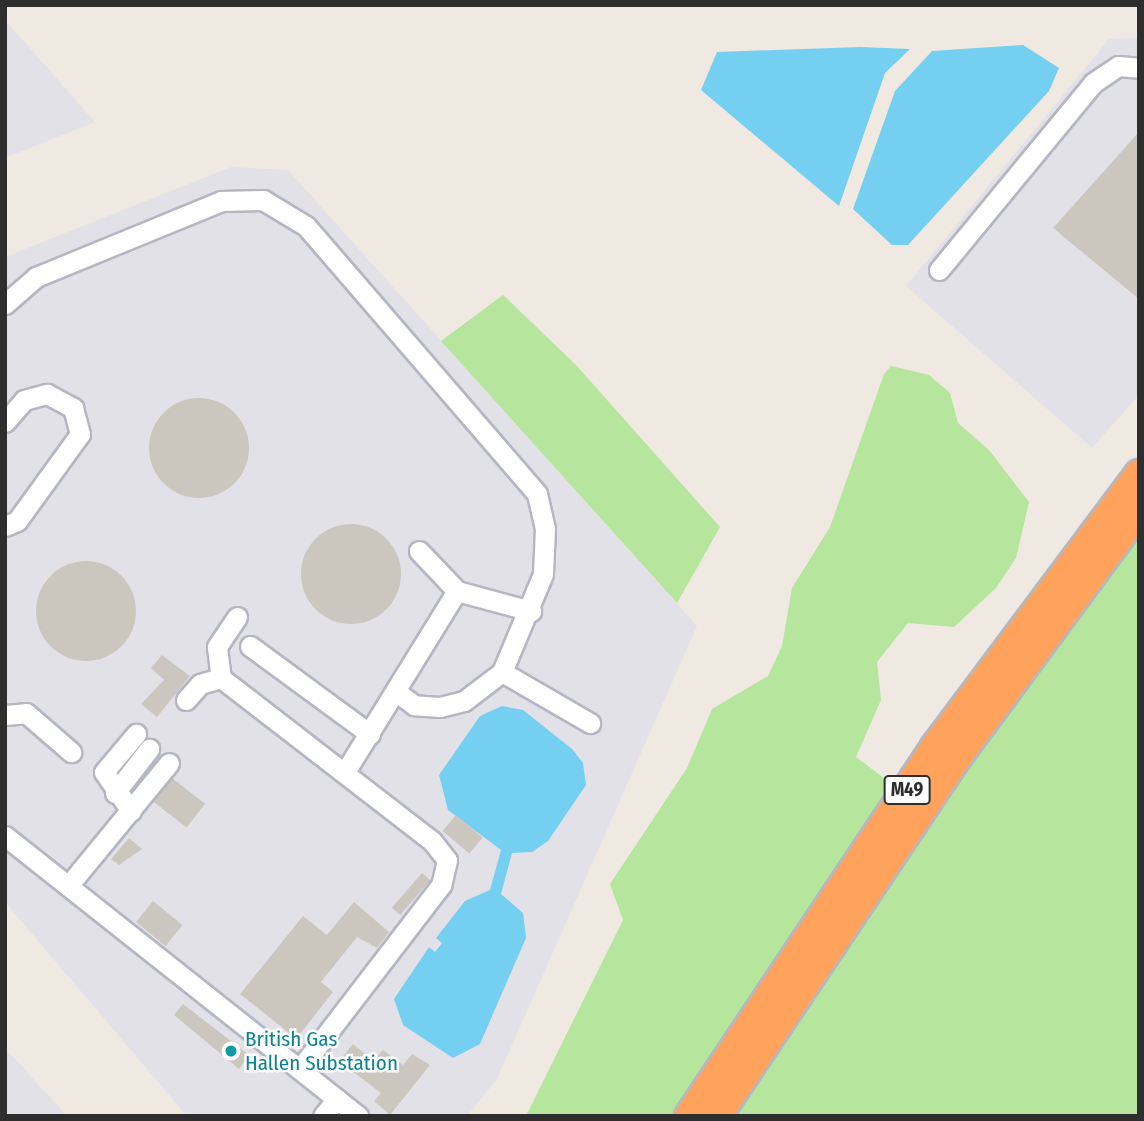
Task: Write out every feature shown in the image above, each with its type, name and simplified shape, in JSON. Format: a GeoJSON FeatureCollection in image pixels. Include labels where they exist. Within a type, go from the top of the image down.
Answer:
{"type":"FeatureCollection","features":[{"type":"Feature","properties":{"kind":"highway","name":"M49"},"geometry":{"type":"LineString","coordinates":[[689,1116],[935,747],[1139,474]]}},
{"type":"Feature","properties":{"kind":"highway","name":"M49"},"geometry":{"type":"LineString","coordinates":[[717,1116],[957,759],[1139,510]]}},
{"type":"Feature","properties":{"kind":"lane"},"geometry":{"type":"LineString","coordinates":[[939,270],[1093,83],[1118,66],[1139,68]]}},
{"type":"Feature","properties":{"kind":"lane"},"geometry":{"type":"LineString","coordinates":[[5,304],[36,277],[127,237],[221,201],[263,200],[306,226],[537,494],[545,528],[543,574],[531,611],[502,672],[464,701],[440,706],[414,705],[398,693]]}},
{"type":"Feature","properties":{"kind":"lane"},"geometry":{"type":"LineString","coordinates":[[5,422],[24,401],[47,394],[68,403],[80,427],[79,441],[11,524]]}},
{"type":"Feature","properties":{"kind":"lane"},"geometry":{"type":"LineString","coordinates":[[419,551],[457,591],[531,611]]}},
{"type":"Feature","properties":{"kind":"lane"},"geometry":{"type":"LineString","coordinates":[[345,772],[398,693],[421,645],[457,591]]}},
{"type":"Feature","properties":{"kind":"lane"},"geometry":{"type":"LineString","coordinates":[[237,617],[217,647],[221,678],[432,841],[447,860],[441,885],[300,1069]]}},
{"type":"Feature","properties":{"kind":"lane"},"geometry":{"type":"LineString","coordinates":[[250,646],[370,734]]}},
{"type":"Feature","properties":{"kind":"lane"},"geometry":{"type":"LineString","coordinates":[[502,672],[590,723]]}},
{"type":"Feature","properties":{"kind":"lane"},"geometry":{"type":"LineString","coordinates":[[186,699],[200,684],[221,678]]}},
{"type":"Feature","properties":{"kind":"lane"},"geometry":{"type":"LineString","coordinates":[[5,715],[26,713],[71,751]]}},
{"type":"Feature","properties":{"kind":"lane"},"geometry":{"type":"LineString","coordinates":[[131,811],[115,793],[143,741]]}},
{"type":"Feature","properties":{"kind":"lane"},"geometry":{"type":"LineString","coordinates":[[68,886],[169,764]]}},
{"type":"Feature","properties":{"kind":"lane"},"geometry":{"type":"LineString","coordinates":[[5,836],[358,1116]]}},
{"type":"Feature","properties":{"kind":"lane"},"geometry":{"type":"LineString","coordinates":[[323,1116],[337,1099]]}},
{"type":"Feature","properties":{"kind":"shaded area"},"geometry":{"type":"Polygon","coordinates":[[[5,20],[95,122],[5,158],[5,20]]]}},
{"type":"Feature","properties":{"kind":"shaded area"},"geometry":{"type":"Polygon","coordinates":[[[1139,38],[1139,395],[1092,448],[906,286],[1109,39],[1139,38]]]}},
{"type":"Feature","properties":{"kind":"shaded area"},"geometry":{"type":"Polygon","coordinates":[[[231,167],[288,170],[697,626],[497,1079],[467,1116],[187,1116],[5,902],[5,257],[231,167]]]}},
{"type":"Feature","properties":{"kind":"shaded area"},"geometry":{"type":"Polygon","coordinates":[[[5,1048],[67,1116],[5,1116],[5,1048]]]}},
{"type":"Feature","properties":{"kind":"green space"},"geometry":{"type":"Polygon","coordinates":[[[503,295],[576,365],[720,527],[677,603],[441,341],[503,295]]]}},
{"type":"Feature","properties":{"kind":"green space"},"geometry":{"type":"Polygon","coordinates":[[[891,366],[929,375],[950,393],[958,423],[989,450],[1029,502],[1016,558],[996,588],[954,627],[908,623],[877,662],[881,700],[856,757],[896,787],[674,1116],[526,1116],[623,920],[610,884],[687,768],[712,709],[768,676],[782,646],[792,588],[830,527],[884,374],[891,366]]]}},
{"type":"Feature","properties":{"kind":"green space"},"geometry":{"type":"Polygon","coordinates":[[[1139,534],[1139,1116],[734,1116],[962,775],[1139,534]]]}},
{"type":"Feature","properties":{"kind":"water"},"geometry":{"type":"Polygon","coordinates":[[[1023,45],[1059,68],[1049,91],[908,245],[892,245],[853,209],[895,91],[932,51],[1023,45]]]}},
{"type":"Feature","properties":{"kind":"water"},"geometry":{"type":"Polygon","coordinates":[[[860,47],[910,49],[885,73],[839,206],[701,90],[717,52],[860,47]]]}},
{"type":"Feature","properties":{"kind":"water"},"geometry":{"type":"Polygon","coordinates":[[[502,706],[523,710],[572,749],[583,763],[586,785],[548,841],[532,852],[512,853],[501,894],[523,913],[526,938],[480,1044],[453,1058],[403,1025],[394,999],[429,947],[435,952],[442,943],[436,938],[465,901],[490,890],[501,850],[448,810],[439,775],[480,716],[502,706]]]}},
{"type":"Feature","properties":{"kind":"building"},"geometry":{"type":"Polygon","coordinates":[[[1139,132],[1139,299],[1053,228],[1139,132]]]}},
{"type":"Feature","properties":{"kind":"building"},"geometry":{"type":"Polygon","coordinates":[[[199,398],[218,402],[234,413],[245,429],[249,448],[245,467],[234,483],[218,494],[199,498],[180,494],[164,483],[153,467],[149,448],[153,429],[164,413],[180,402],[199,398]]]}},
{"type":"Feature","properties":{"kind":"building"},"geometry":{"type":"Polygon","coordinates":[[[351,524],[370,528],[386,539],[397,555],[401,574],[397,593],[386,609],[370,620],[351,624],[332,620],[316,609],[305,593],[301,574],[305,555],[316,539],[332,528],[351,524]]]}},
{"type":"Feature","properties":{"kind":"building"},"geometry":{"type":"Polygon","coordinates":[[[86,561],[105,565],[121,576],[132,592],[136,611],[132,630],[121,646],[105,657],[86,661],[67,657],[51,646],[40,630],[36,611],[40,592],[51,576],[67,565],[86,561]]]}},
{"type":"Feature","properties":{"kind":"building"},"geometry":{"type":"Polygon","coordinates":[[[162,655],[190,676],[157,717],[141,704],[164,680],[151,668],[162,655]]]}},
{"type":"Feature","properties":{"kind":"building"},"geometry":{"type":"Polygon","coordinates":[[[172,778],[205,804],[187,827],[154,802],[172,778]]]}},
{"type":"Feature","properties":{"kind":"building"},"geometry":{"type":"Polygon","coordinates":[[[456,815],[483,837],[469,854],[443,831],[456,815]]]}},
{"type":"Feature","properties":{"kind":"building"},"geometry":{"type":"Polygon","coordinates":[[[129,838],[142,849],[119,865],[111,859],[129,838]]]}},
{"type":"Feature","properties":{"kind":"building"},"geometry":{"type":"Polygon","coordinates":[[[422,873],[430,880],[400,915],[392,908],[422,873]]]}},
{"type":"Feature","properties":{"kind":"building"},"geometry":{"type":"Polygon","coordinates":[[[153,901],[183,925],[166,946],[136,922],[153,901]]]}},
{"type":"Feature","properties":{"kind":"building"},"geometry":{"type":"Polygon","coordinates":[[[354,902],[389,932],[377,948],[357,937],[321,982],[333,992],[293,1043],[285,1036],[288,1032],[240,994],[303,916],[327,935],[354,902]]]}},
{"type":"Feature","properties":{"kind":"building"},"geometry":{"type":"Polygon","coordinates":[[[183,1004],[249,1055],[239,1069],[174,1015],[183,1004]]]}},
{"type":"Feature","properties":{"kind":"building"},"geometry":{"type":"Polygon","coordinates":[[[353,1044],[374,1061],[383,1050],[403,1065],[412,1054],[430,1065],[390,1115],[374,1101],[381,1093],[339,1061],[353,1044]]]}},
{"type":"Feature","properties":{"kind":"place","name":"British Gas Hallen Substation"},"geometry":{"type":"Point","coordinates":[231,1051]}}]}
